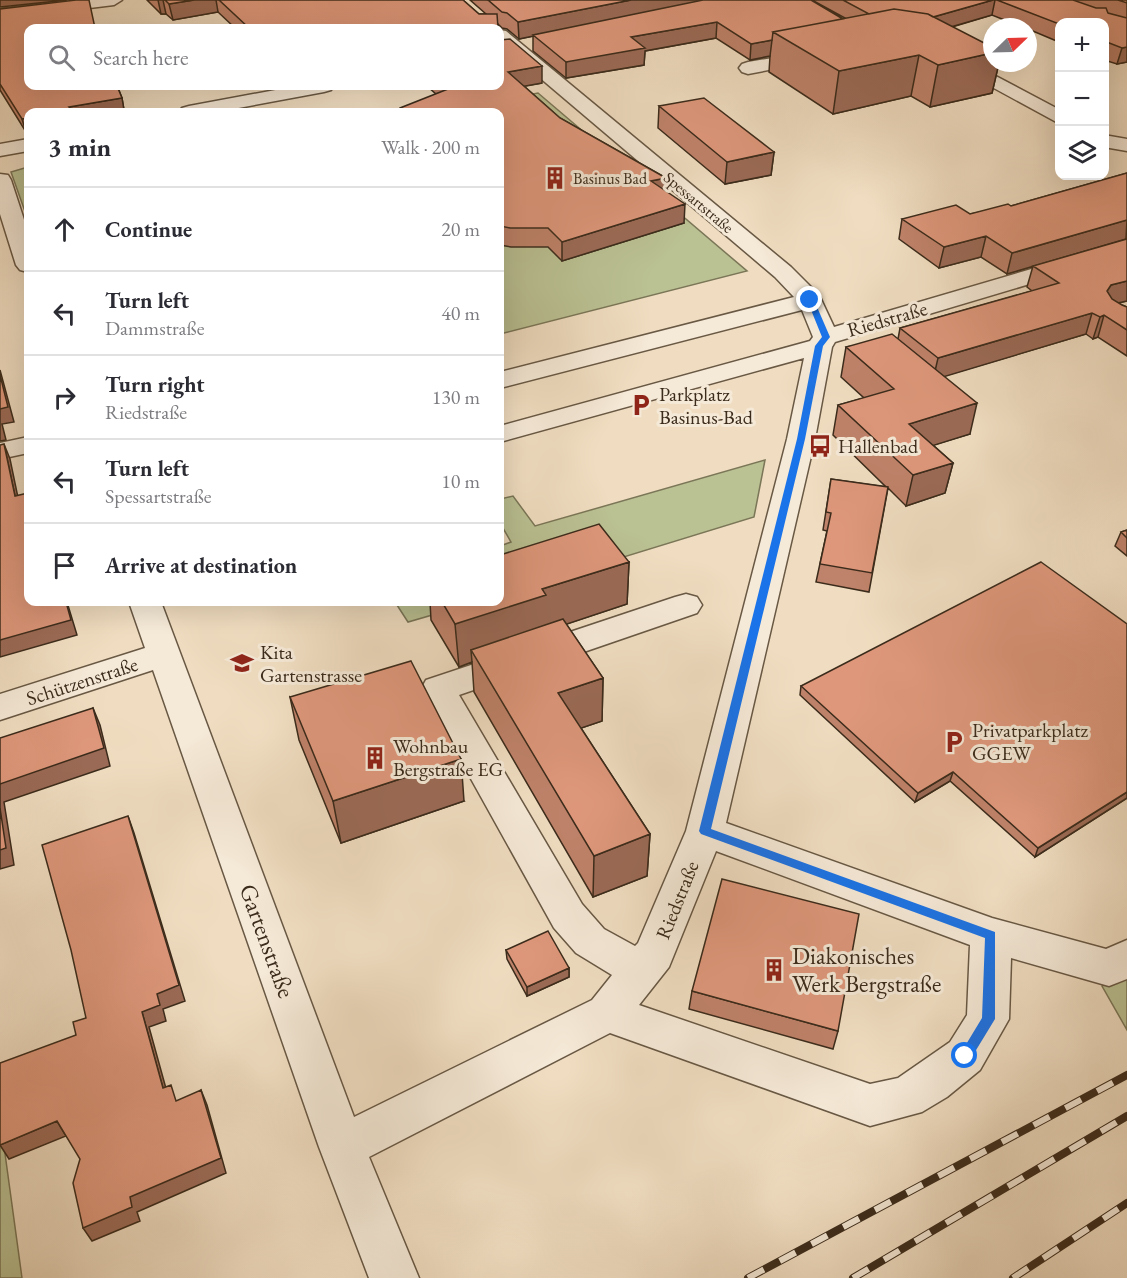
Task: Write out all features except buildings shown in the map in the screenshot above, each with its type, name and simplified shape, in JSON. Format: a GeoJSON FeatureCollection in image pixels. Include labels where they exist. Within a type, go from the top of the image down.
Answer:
{"type":"FeatureCollection","features":[{"type":"Feature","properties":{"kind":"street"},"geometry":{"type":"LineString","coordinates":[[0,14],[114,0]]}},
{"type":"Feature","properties":{"kind":"street"},"geometry":{"type":"LineString","coordinates":[[504,44],[540,42]]}},
{"type":"Feature","properties":{"kind":"street","name":"Spessartstraße"},"geometry":{"type":"LineString","coordinates":[[504,44],[783,272],[810,300],[823,341]]}},
{"type":"Feature","properties":{"kind":"street"},"geometry":{"type":"LineString","coordinates":[[934,48],[1055,116]]}},
{"type":"Feature","properties":{"kind":"street"},"geometry":{"type":"LineString","coordinates":[[748,68],[827,53]]}},
{"type":"Feature","properties":{"kind":"street"},"geometry":{"type":"LineString","coordinates":[[210,108],[303,90]]}},
{"type":"Feature","properties":{"kind":"street"},"geometry":{"type":"LineString","coordinates":[[1109,142],[1127,145]]}},
{"type":"Feature","properties":{"kind":"street"},"geometry":{"type":"LineString","coordinates":[[0,150],[24,146]]}},
{"type":"Feature","properties":{"kind":"street"},"geometry":{"type":"LineString","coordinates":[[0,180],[10,243],[24,260]]}},
{"type":"Feature","properties":{"kind":"street","name":"Riedstraße"},"geometry":{"type":"LineString","coordinates":[[342,1147],[607,1013],[654,954],[705,831],[823,341],[1127,248]]}},
{"type":"Feature","properties":{"kind":"street"},"geometry":{"type":"LineString","coordinates":[[504,380],[810,300]]}},
{"type":"Feature","properties":{"kind":"street"},"geometry":{"type":"LineString","coordinates":[[504,433],[823,341]]}},
{"type":"Feature","properties":{"kind":"street"},"geometry":{"type":"LineString","coordinates":[[0,451],[24,446]]}},
{"type":"Feature","properties":{"kind":"street"},"geometry":{"type":"LineString","coordinates":[[641,971],[590,941],[568,916],[438,689],[686,605]]}},
{"type":"Feature","properties":{"kind":"street","name":"Gartenstraße"},"geometry":{"type":"LineString","coordinates":[[146,606],[342,1147],[394,1278]]}},
{"type":"Feature","properties":{"kind":"street","name":"Schützenstraße"},"geometry":{"type":"LineString","coordinates":[[0,707],[164,654]]}},
{"type":"Feature","properties":{"kind":"street"},"geometry":{"type":"LineString","coordinates":[[705,831],[991,936],[1109,968],[1127,958]]}},
{"type":"Feature","properties":{"kind":"street"},"geometry":{"type":"LineString","coordinates":[[607,1013],[870,1105],[906,1097],[931,1082],[965,1056],[988,1019],[991,936]]}},
{"type":"Feature","properties":{"kind":"green space"},"geometry":{"type":"Polygon","coordinates":[[[538,93],[747,271],[504,333],[504,108],[459,108],[538,93]]]}},
{"type":"Feature","properties":{"kind":"green space"},"geometry":{"type":"Polygon","coordinates":[[[24,168],[24,209],[11,172],[24,168]]]}},
{"type":"Feature","properties":{"kind":"green space"},"geometry":{"type":"Polygon","coordinates":[[[765,460],[754,517],[504,594],[504,545],[511,542],[504,530],[504,498],[513,496],[535,526],[765,460]]]}},
{"type":"Feature","properties":{"kind":"green space"},"geometry":{"type":"Polygon","coordinates":[[[398,606],[463,606],[408,622],[398,606]]]}},
{"type":"Feature","properties":{"kind":"green space"},"geometry":{"type":"Polygon","coordinates":[[[1127,974],[1127,1030],[1102,986],[1127,974]]]}},
{"type":"Feature","properties":{"kind":"green space"},"geometry":{"type":"Polygon","coordinates":[[[0,1117],[22,1278],[0,1278],[0,1117]]]}},
{"type":"Feature","properties":{"kind":"railway"},"geometry":{"type":"LineString","coordinates":[[748,1278],[1127,1075]]}},
{"type":"Feature","properties":{"kind":"railway"},"geometry":{"type":"LineString","coordinates":[[853,1278],[1127,1116]]}},
{"type":"Feature","properties":{"kind":"railway"},"geometry":{"type":"LineString","coordinates":[[1013,1278],[1127,1203]]}},
{"type":"Feature","properties":{"kind":"place","name":"Basinus Bad"},"geometry":{"type":"Point","coordinates":[555,178]}},
{"type":"Feature","properties":{"kind":"place","name":"Parkplatz Basinus-Bad"},"geometry":{"type":"Point","coordinates":[641,405]}},
{"type":"Feature","properties":{"kind":"place","name":"Hallenbad"},"geometry":{"type":"Point","coordinates":[820,446]}},
{"type":"Feature","properties":{"kind":"place","name":"Kita Gartenstrasse"},"geometry":{"type":"Point","coordinates":[242,663]}},
{"type":"Feature","properties":{"kind":"place","name":"Privatparkplatz GGEW"},"geometry":{"type":"Point","coordinates":[954,742]}},
{"type":"Feature","properties":{"kind":"place","name":"Wohnbau Bergstraße EG"},"geometry":{"type":"Point","coordinates":[375,758]}},
{"type":"Feature","properties":{"kind":"place","name":"Diakonisches Werk Bergstraße"},"geometry":{"type":"Point","coordinates":[774,970]}},
{"type":"Feature","properties":{"kind":"route"},"geometry":{"type":"LineString","coordinates":[[810,300],[826,337],[819,346],[801,439],[705,831],[991,936],[988,1019],[965,1056]]}}]}
